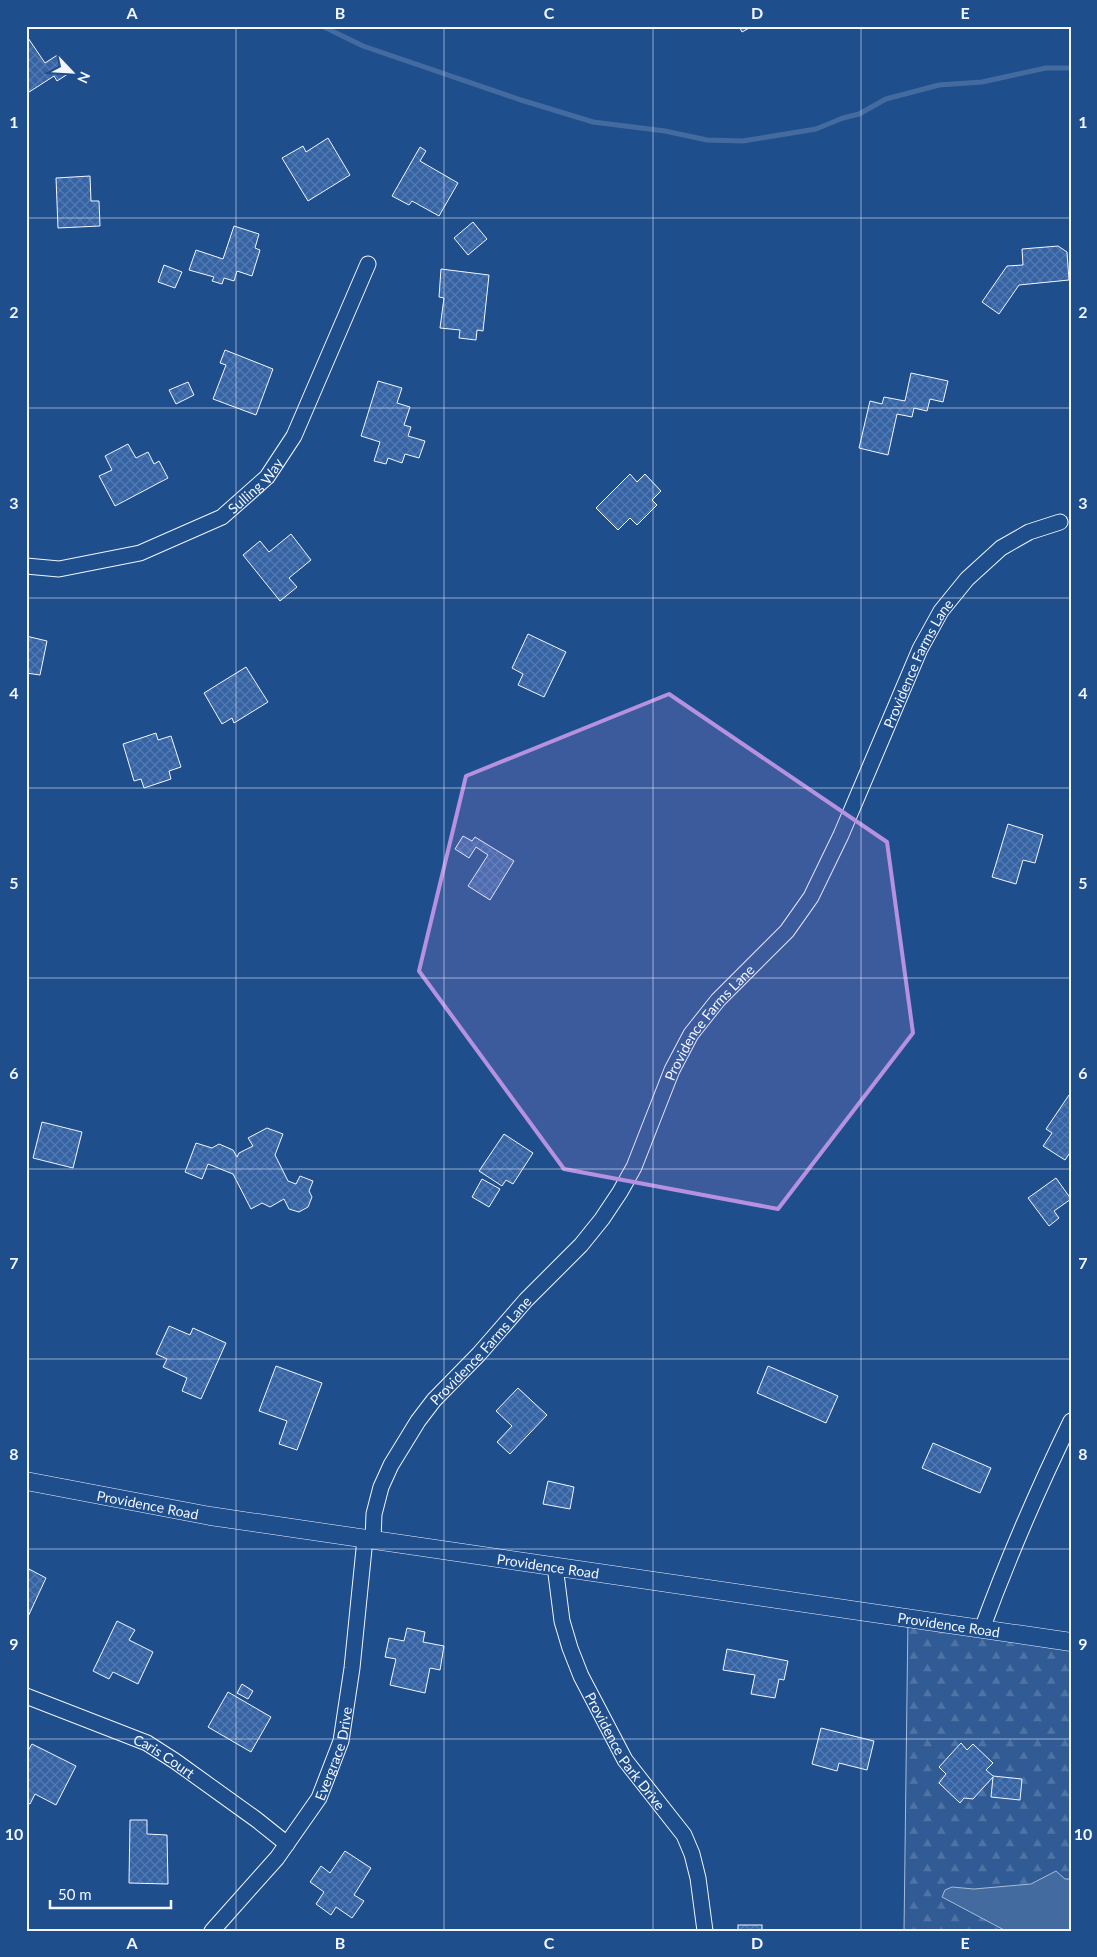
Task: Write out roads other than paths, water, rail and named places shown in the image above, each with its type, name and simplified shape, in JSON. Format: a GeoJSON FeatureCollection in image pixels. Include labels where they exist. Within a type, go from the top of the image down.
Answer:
{"type":"FeatureCollection","features":[{"type":"Feature","properties":{"kind":"street","name":"Sulling Way"},"geometry":{"type":"LineString","coordinates":[[26,566],[59,569],[140,553],[222,517],[267,477],[294,436],[368,264]]}},
{"type":"Feature","properties":{"kind":"street","name":"Providence Farms Lane"},"geometry":{"type":"LineString","coordinates":[[369,1540],[381,1487],[391,1465],[418,1421],[434,1400],[479,1354],[526,1300],[580,1245],[602,1219],[634,1167],[672,1070],[691,1034],[718,1000],[787,931],[811,898],[841,835],[920,649],[941,611],[967,579],[1001,548],[1029,532],[1060,522]]}},
{"type":"Feature","properties":{"kind":"street"},"geometry":{"type":"LineString","coordinates":[[982,1629],[1040,1484],[1071,1421]]}},
{"type":"Feature","properties":{"kind":"street","name":"Providence Road"},"geometry":{"type":"LineString","coordinates":[[26,1481],[210,1516],[1071,1642]]}},
{"type":"Feature","properties":{"kind":"street","name":"Evergrace Drive"},"geometry":{"type":"LineString","coordinates":[[212,1931],[277,1858],[319,1798],[342,1741],[369,1540]]}},
{"type":"Feature","properties":{"kind":"street","name":"Providence Park Drive"},"geometry":{"type":"LineString","coordinates":[[555,1566],[562,1621],[581,1676],[625,1760],[684,1835],[692,1854],[698,1878],[705,1931]]}},
{"type":"Feature","properties":{"kind":"street","name":"Caris Court"},"geometry":{"type":"LineString","coordinates":[[26,1696],[147,1743],[257,1820],[287,1844]]}},
{"type":"Feature","properties":{"kind":"waterway"},"geometry":{"type":"LineString","coordinates":[[322,26],[363,46],[521,100],[593,122],[665,131],[707,140],[743,141],[816,129],[859,114],[886,99],[939,85],[982,82],[1046,68],[1071,68]]}}]}
